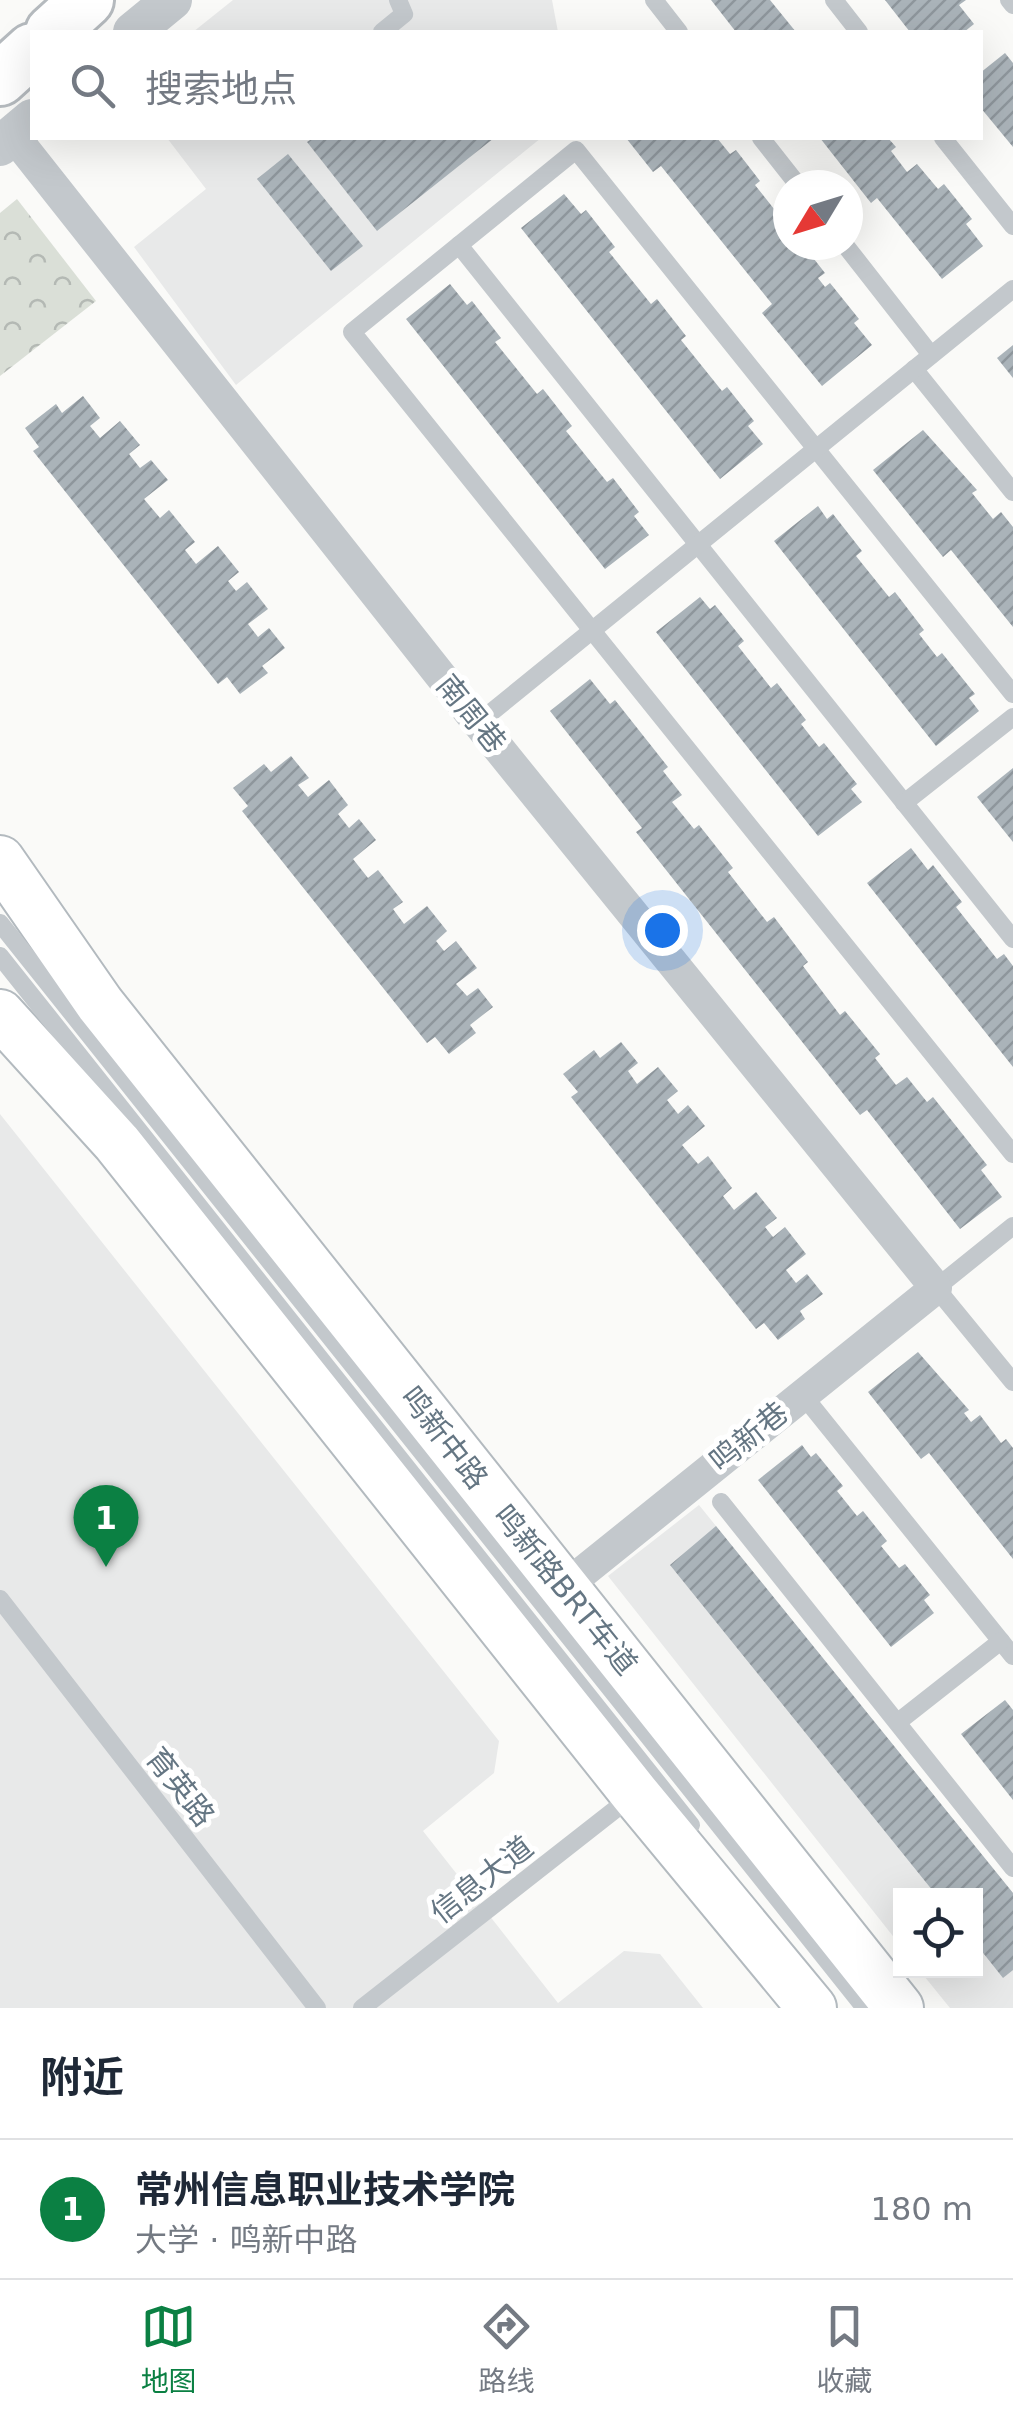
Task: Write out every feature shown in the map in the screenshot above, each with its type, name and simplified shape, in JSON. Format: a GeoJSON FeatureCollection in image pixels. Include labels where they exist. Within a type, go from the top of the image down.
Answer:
{"type":"FeatureCollection","features":[{"type":"Feature","properties":{"kind":"main road"},"geometry":{"type":"LineString","coordinates":[[54,30],[87,0]]}},
{"type":"Feature","properties":{"kind":"main road"},"geometry":{"type":"LineString","coordinates":[[97,30],[98,0]]}},
{"type":"Feature","properties":{"kind":"main road","name":"鸣新中路"},"geometry":{"type":"LineString","coordinates":[[0,860],[100,1004],[899,2008]]}},
{"type":"Feature","properties":{"kind":"main road"},"geometry":{"type":"LineString","coordinates":[[0,1014],[117,1143],[636,1794],[820,2002]]}},
{"type":"Feature","properties":{"kind":"street"},"geometry":{"type":"LineString","coordinates":[[135,30],[172,0]]}},
{"type":"Feature","properties":{"kind":"street","name":"南周巷"},"geometry":{"type":"LineString","coordinates":[[15,133],[478,723],[936,1288]]}},
{"type":"Feature","properties":{"kind":"street","name":"鸣新巷"},"geometry":{"type":"LineString","coordinates":[[562,1588],[936,1288]]}},
{"type":"Feature","properties":{"kind":"lane"},"geometry":{"type":"LineString","coordinates":[[384,30],[404,14],[398,0]]}},
{"type":"Feature","properties":{"kind":"lane"},"geometry":{"type":"LineString","coordinates":[[654,0],[677,30]]}},
{"type":"Feature","properties":{"kind":"lane"},"geometry":{"type":"LineString","coordinates":[[834,0],[858,30]]}},
{"type":"Feature","properties":{"kind":"lane"},"geometry":{"type":"LineString","coordinates":[[763,140],[786,170]]}},
{"type":"Feature","properties":{"kind":"lane"},"geometry":{"type":"LineString","coordinates":[[945,140],[1013,226]]}},
{"type":"Feature","properties":{"kind":"lane"},"geometry":{"type":"LineString","coordinates":[[1013,694],[576,150],[352,332],[1013,1154]]}},
{"type":"Feature","properties":{"kind":"lane"},"geometry":{"type":"LineString","coordinates":[[458,245],[1013,940]]}},
{"type":"Feature","properties":{"kind":"lane"},"geometry":{"type":"LineString","coordinates":[[857,260],[931,355]]}},
{"type":"Feature","properties":{"kind":"lane"},"geometry":{"type":"LineString","coordinates":[[478,723],[1013,289]]}},
{"type":"Feature","properties":{"kind":"lane"},"geometry":{"type":"LineString","coordinates":[[914,368],[1013,492]]}},
{"type":"Feature","properties":{"kind":"lane"},"geometry":{"type":"LineString","coordinates":[[904,803],[1013,716]]}},
{"type":"Feature","properties":{"kind":"lane","name":"鸣新路BRT车道"},"geometry":{"type":"LineString","coordinates":[[0,923],[865,2008]]}},
{"type":"Feature","properties":{"kind":"lane","name":"鸣新路BRT车道"},"geometry":{"type":"LineString","coordinates":[[0,956],[704,1842]]}},
{"type":"Feature","properties":{"kind":"lane"},"geometry":{"type":"LineString","coordinates":[[1013,1226],[936,1288],[1013,1382]]}},
{"type":"Feature","properties":{"kind":"lane"},"geometry":{"type":"LineString","coordinates":[[802,1394],[1013,1656]]}},
{"type":"Feature","properties":{"kind":"lane"},"geometry":{"type":"LineString","coordinates":[[721,1502],[1013,1868]]}},
{"type":"Feature","properties":{"kind":"lane","name":"育英路"},"geometry":{"type":"LineString","coordinates":[[0,1600],[317,2008]]}},
{"type":"Feature","properties":{"kind":"lane"},"geometry":{"type":"LineString","coordinates":[[898,1722],[1001,1641]]}},
{"type":"Feature","properties":{"kind":"lane","name":"信息大道"},"geometry":{"type":"LineString","coordinates":[[362,2008],[636,1794]]}},
{"type":"Feature","properties":{"kind":"lane"},"geometry":{"type":"LineString","coordinates":[[799,1960],[820,2002]]}},
{"type":"Feature","properties":{"kind":"shaded area"},"geometry":{"type":"Polygon","coordinates":[[[233,0],[552,0],[558,30],[196,30],[233,0]]]}},
{"type":"Feature","properties":{"kind":"shaded area"},"geometry":{"type":"Polygon","coordinates":[[[169,140],[539,140],[236,385],[134,247],[206,189],[169,140]]]}},
{"type":"Feature","properties":{"kind":"shaded area"},"geometry":{"type":"Polygon","coordinates":[[[0,1114],[499,1741],[494,1773],[423,1831],[558,2003],[624,1951],[660,1954],[703,2008],[0,2008],[0,1114]]]}},
{"type":"Feature","properties":{"kind":"shaded area"},"geometry":{"type":"Polygon","coordinates":[[[699,1505],[1013,1893],[1013,2008],[950,2008],[926,1978],[983,1978],[983,1888],[893,1888],[893,1936],[608,1576],[699,1505]]]}},
{"type":"Feature","properties":{"kind":"green space"},"geometry":{"type":"Polygon","coordinates":[[[17,199],[96,301],[0,376],[0,213],[17,199]]]}},
{"type":"Feature","properties":{"kind":"building"},"geometry":{"type":"Polygon","coordinates":[[[711,0],[770,0],[794,30],[734,30],[711,0]]]}},
{"type":"Feature","properties":{"kind":"building"},"geometry":{"type":"Polygon","coordinates":[[[885,0],[966,0],[959,5],[974,24],[966,30],[908,30],[885,0]]]}},
{"type":"Feature","properties":{"kind":"building"},"geometry":{"type":"Polygon","coordinates":[[[1005,53],[1013,63],[1013,147],[983,111],[983,71],[1005,53]]]}},
{"type":"Feature","properties":{"kind":"building"},"geometry":{"type":"Polygon","coordinates":[[[310,140],[491,140],[377,231],[307,142],[310,140]]]}},
{"type":"Feature","properties":{"kind":"building"},"geometry":{"type":"Polygon","coordinates":[[[628,140],[719,140],[730,154],[736,150],[760,181],[755,185],[773,208],[773,260],[815,260],[825,273],[818,278],[825,287],[830,283],[859,319],[854,323],[872,345],[822,386],[762,313],[772,304],[661,166],[653,172],[628,140]]]}},
{"type":"Feature","properties":{"kind":"building"},"geometry":{"type":"Polygon","coordinates":[[[822,140],[890,140],[896,147],[891,151],[907,172],[917,164],[938,189],[944,184],[972,219],[966,224],[983,246],[942,279],[877,198],[871,203],[863,193],[863,170],[845,170],[822,140]]]}},
{"type":"Feature","properties":{"kind":"building"},"geometry":{"type":"Polygon","coordinates":[[[288,154],[363,246],[331,271],[257,179],[288,154]]]}},
{"type":"Feature","properties":{"kind":"building"},"geometry":{"type":"Polygon","coordinates":[[[564,194],[581,214],[586,210],[615,247],[609,252],[651,304],[657,299],[686,336],[681,340],[722,391],[727,387],[754,421],[748,426],[763,444],[720,479],[521,228],[564,194]]]}},
{"type":"Feature","properties":{"kind":"building"},"geometry":{"type":"Polygon","coordinates":[[[450,284],[467,305],[472,301],[501,338],[495,342],[537,394],[543,389],[572,426],[566,431],[607,482],[613,478],[639,512],[634,516],[649,535],[605,569],[406,319],[450,284]]]}},
{"type":"Feature","properties":{"kind":"building"},"geometry":{"type":"Polygon","coordinates":[[[1013,345],[1013,378],[997,358],[1013,345]]]}},
{"type":"Feature","properties":{"kind":"building"},"geometry":{"type":"Polygon","coordinates":[[[83,396],[100,418],[90,426],[100,438],[120,421],[140,445],[129,454],[140,468],[151,460],[168,480],[144,499],[160,518],[169,510],[195,542],[185,550],[196,564],[218,546],[239,572],[228,581],[236,591],[247,582],[268,609],[248,624],[258,637],[269,628],[285,648],[262,666],[268,673],[240,694],[227,677],[218,684],[33,451],[39,447],[25,428],[56,404],[62,413],[83,396]]]}},
{"type":"Feature","properties":{"kind":"building"},"geometry":{"type":"Polygon","coordinates":[[[923,430],[977,490],[972,493],[993,519],[1001,512],[1013,527],[1013,627],[951,550],[943,557],[873,470],[923,430]]]}},
{"type":"Feature","properties":{"kind":"building"},"geometry":{"type":"Polygon","coordinates":[[[818,506],[827,519],[833,514],[862,551],[856,556],[889,597],[895,592],[924,630],[919,634],[937,657],[942,653],[975,694],[969,698],[979,711],[936,746],[774,541],[818,506]]]}},
{"type":"Feature","properties":{"kind":"building"},"geometry":{"type":"Polygon","coordinates":[[[700,597],[710,609],[715,605],[744,641],[738,646],[771,688],[777,683],[806,720],[801,724],[819,747],[824,743],[857,784],[851,789],[862,802],[818,836],[656,632],[700,597]]]}},
{"type":"Feature","properties":{"kind":"building"},"geometry":{"type":"Polygon","coordinates":[[[590,679],[610,704],[615,700],[668,767],[663,771],[682,795],[672,802],[694,829],[699,825],[733,868],[728,872],[767,922],[774,917],[808,962],[803,966],[840,1015],[845,1011],[880,1054],[875,1058],[896,1085],[907,1077],[927,1102],[933,1097],[987,1165],[981,1170],[1002,1197],[960,1229],[867,1110],[860,1115],[636,832],[642,828],[550,711],[590,679]]]}},
{"type":"Feature","properties":{"kind":"building"},"geometry":{"type":"Polygon","coordinates":[[[291,756],[309,778],[298,785],[308,797],[329,780],[348,805],[338,814],[349,828],[359,819],[376,840],[353,859],[368,878],[378,870],[403,902],[393,909],[404,924],[427,906],[447,931],[436,941],[444,951],[456,941],[477,968],[456,984],[467,996],[478,988],[493,1007],[470,1025],[476,1033],[449,1054],[435,1037],[427,1043],[242,811],[248,806],[233,788],[264,764],[271,772],[291,756]]]}},
{"type":"Feature","properties":{"kind":"building"},"geometry":{"type":"Polygon","coordinates":[[[1013,768],[1013,842],[977,797],[1013,768]]]}},
{"type":"Feature","properties":{"kind":"building"},"geometry":{"type":"Polygon","coordinates":[[[911,848],[928,870],[933,865],[962,902],[956,907],[997,959],[1004,954],[1013,966],[1013,1067],[867,883],[911,848]]]}},
{"type":"Feature","properties":{"kind":"building"},"geometry":{"type":"Polygon","coordinates":[[[621,1042],[638,1063],[628,1071],[637,1084],[658,1067],[678,1091],[667,1100],[678,1114],[688,1105],[705,1126],[682,1145],[698,1164],[708,1156],[732,1188],[723,1196],[734,1210],[756,1192],[777,1218],[765,1227],[773,1237],[785,1227],[806,1254],[786,1270],[796,1283],[807,1274],[823,1294],[800,1311],[805,1319],[778,1340],[764,1323],[756,1329],[571,1097],[578,1092],[563,1074],[594,1050],[600,1058],[621,1042]]]}},
{"type":"Feature","properties":{"kind":"building"},"geometry":{"type":"Polygon","coordinates":[[[918,1352],[969,1410],[964,1413],[971,1422],[980,1415],[1001,1443],[1006,1439],[1013,1448],[1013,1559],[929,1453],[921,1459],[868,1392],[918,1352]]]}},
{"type":"Feature","properties":{"kind":"building"},"geometry":{"type":"Polygon","coordinates":[[[802,1445],[811,1457],[816,1453],[843,1486],[837,1491],[857,1516],[863,1511],[887,1541],[881,1546],[899,1568],[905,1564],[930,1595],[924,1600],[934,1613],[891,1647],[758,1480],[802,1445]]]}},
{"type":"Feature","properties":{"kind":"building"},"geometry":{"type":"Polygon","coordinates":[[[716,1526],[1013,1893],[1013,1970],[1003,1978],[983,1953],[983,1888],[931,1888],[670,1565],[716,1526]]]}},
{"type":"Feature","properties":{"kind":"building"},"geometry":{"type":"Polygon","coordinates":[[[1005,1700],[1013,1710],[1013,1800],[961,1734],[1005,1700]]]}},
{"type":"Feature","properties":{"kind":"place","name":"常州信息职业技术学院"},"geometry":{"type":"Point","coordinates":[106,1567]}}]}
